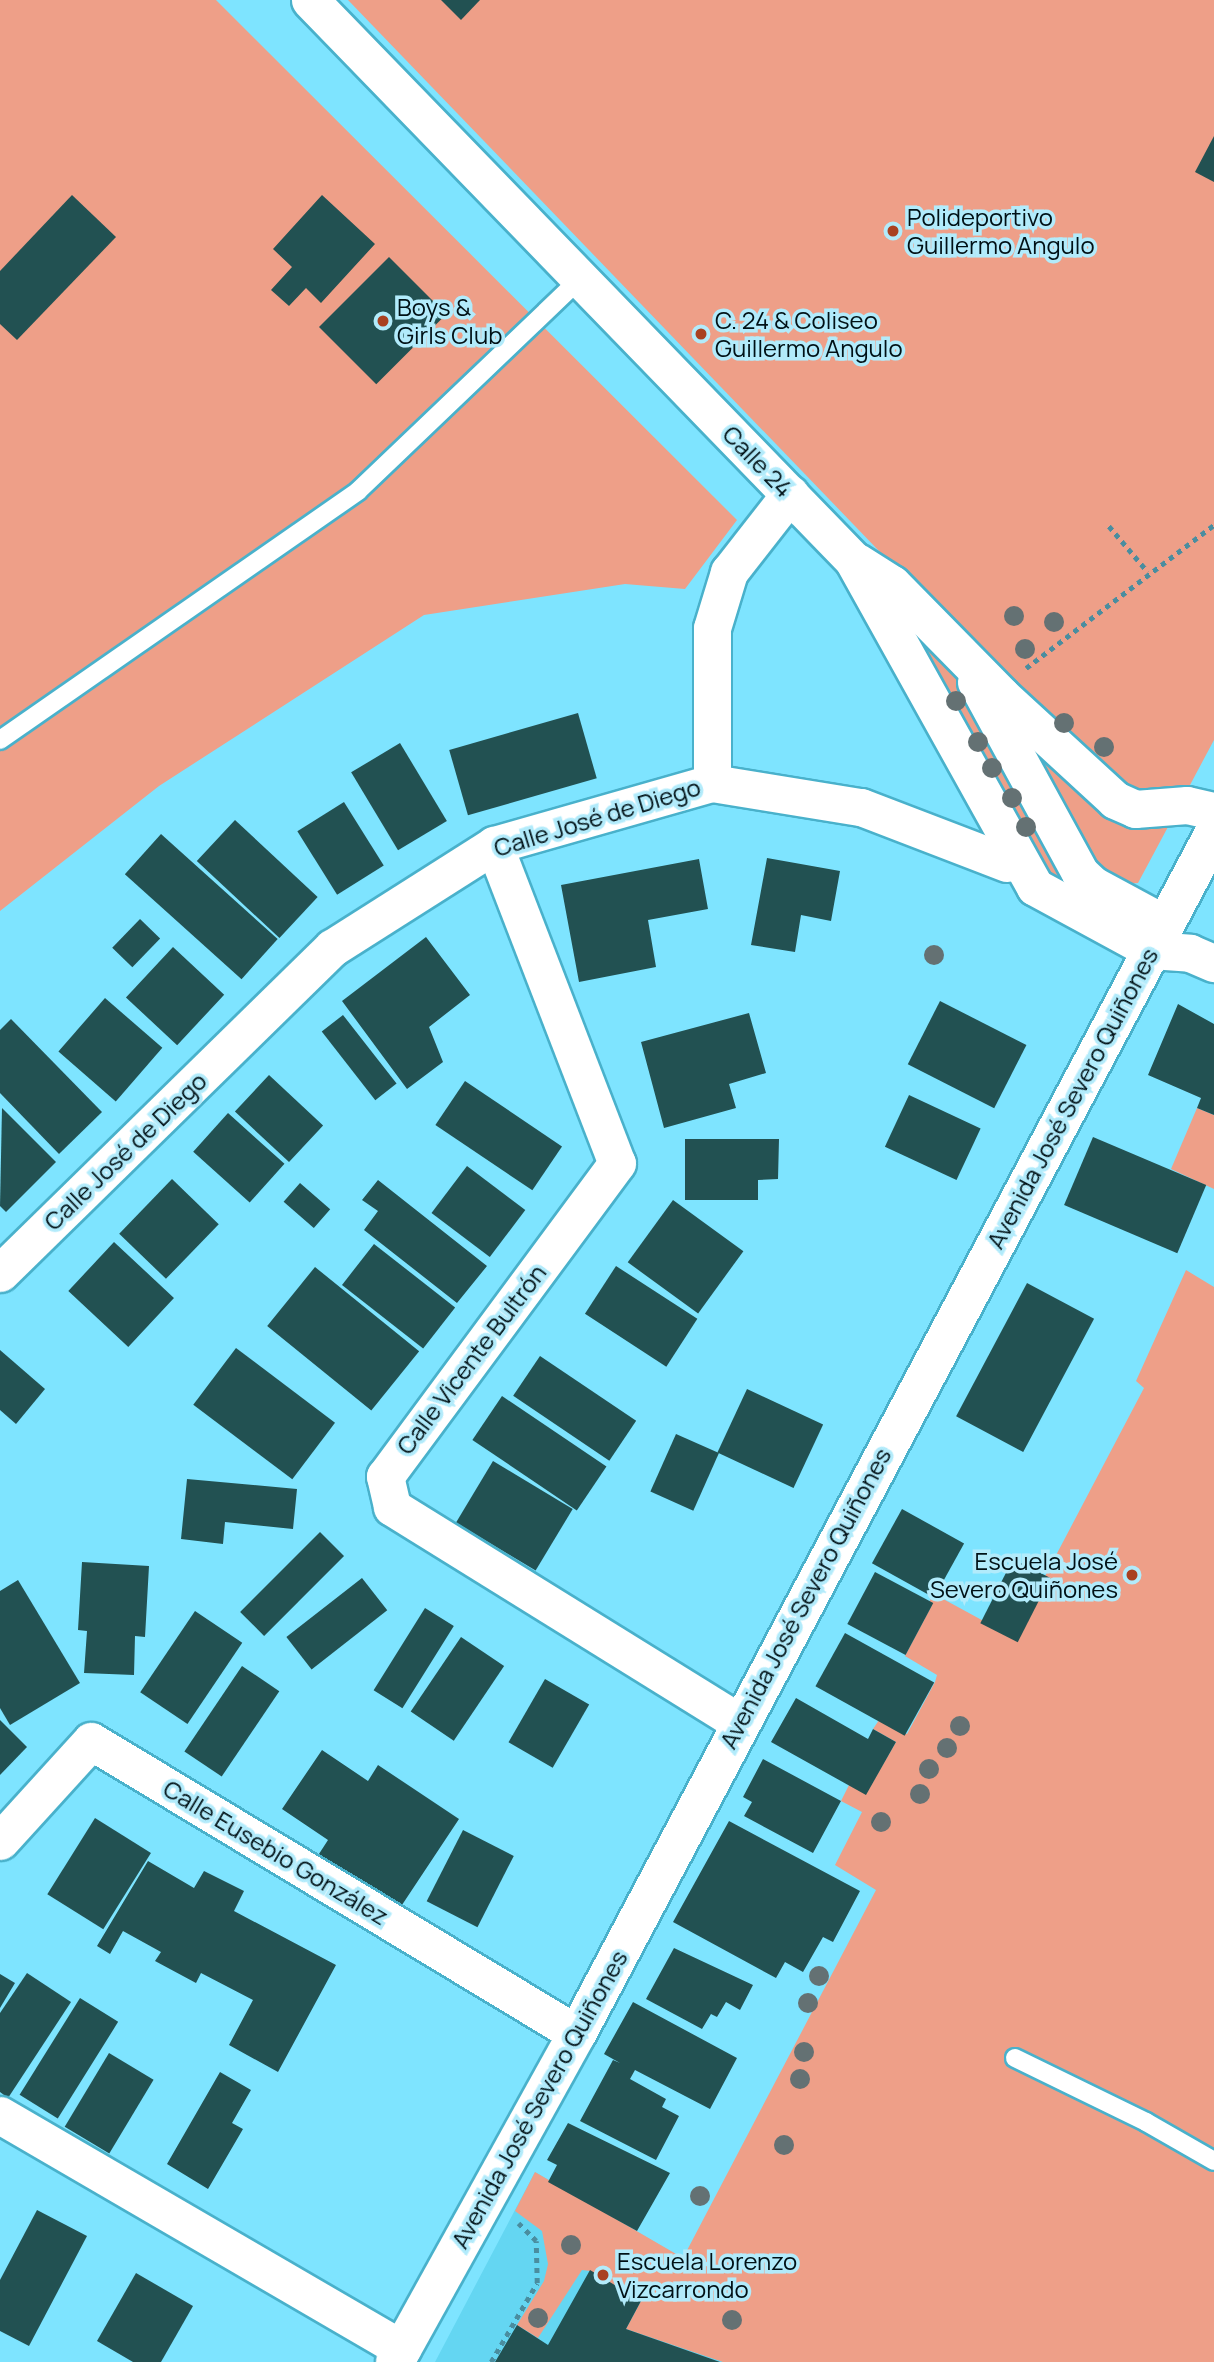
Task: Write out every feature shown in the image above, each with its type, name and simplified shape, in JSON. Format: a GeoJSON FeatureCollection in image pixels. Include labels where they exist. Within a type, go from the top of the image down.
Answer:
{"type":"FeatureCollection","features":[{"type":"Feature","properties":{"kind":"street","name":"Calle 24"},"geometry":{"type":"LineString","coordinates":[[310,0],[582,277],[853,559],[1035,887],[1158,937]]}},
{"type":"Feature","properties":{"kind":"street"},"geometry":{"type":"LineString","coordinates":[[712,783],[712,628],[729,572],[790,494]]}},
{"type":"Feature","properties":{"kind":"street"},"geometry":{"type":"LineString","coordinates":[[853,559],[892,584],[965,660],[1115,800],[1135,809],[1187,805],[1214,811]]}},
{"type":"Feature","properties":{"kind":"street"},"geometry":{"type":"LineString","coordinates":[[965,660],[1080,873],[1158,937],[1214,963]]}},
{"type":"Feature","properties":{"kind":"street","name":"Calle José de Diego"},"geometry":{"type":"LineString","coordinates":[[0,1273],[332,948],[494,845],[712,783],[861,807],[1007,863]]}},
{"type":"Feature","properties":{"kind":"street","name":"Avenida José Severo Quiñones"},"geometry":{"type":"LineString","coordinates":[[399,2356],[577,2034],[739,1722],[1214,833]]}},
{"type":"Feature","properties":{"kind":"street","name":"Calle Vicente Bultrón"},"geometry":{"type":"LineString","coordinates":[[494,845],[617,1163],[384,1476],[393,1507],[739,1722]]}},
{"type":"Feature","properties":{"kind":"street","name":"Calle Eusebio González"},"geometry":{"type":"LineString","coordinates":[[0,1841],[91,1741],[577,2034]]}},
{"type":"Feature","properties":{"kind":"street"},"geometry":{"type":"LineString","coordinates":[[0,2115],[399,2356]]}},
{"type":"Feature","properties":{"kind":"lane"},"geometry":{"type":"LineString","coordinates":[[0,740],[358,491],[582,277]]}},
{"type":"Feature","properties":{"kind":"lane"},"geometry":{"type":"LineString","coordinates":[[1015,2058],[1146,2122],[1214,2161]]}},
{"type":"Feature","properties":{"kind":"path"},"geometry":{"type":"LineString","coordinates":[[1026,668],[1084,628],[1148,572],[1214,525]]}},
{"type":"Feature","properties":{"kind":"path"},"geometry":{"type":"LineString","coordinates":[[1109,526],[1148,572]]}},
{"type":"Feature","properties":{"kind":"path"},"geometry":{"type":"LineString","coordinates":[[491,2362],[537,2283],[536,2242],[511,2219]]}},
{"type":"Feature","properties":{"kind":"shaded area"},"geometry":{"type":"Polygon","coordinates":[[[0,0],[216,0],[737,520],[685,589],[625,584],[424,615],[159,786],[0,911],[0,0]]]}},
{"type":"Feature","properties":{"kind":"shaded area","name":"Polideportivo Guillermo Angulo"},"geometry":{"type":"Polygon","coordinates":[[[348,0],[1214,0],[1214,740],[1190,785],[1179,791],[1130,795],[1039,717],[348,0]]]}},
{"type":"Feature","properties":{"kind":"shaded area"},"geometry":{"type":"Polygon","coordinates":[[[901,615],[941,653],[961,684],[1063,879],[1056,887],[901,615]]]}},
{"type":"Feature","properties":{"kind":"shaded area"},"geometry":{"type":"Polygon","coordinates":[[[1015,730],[1142,826],[1169,825],[1138,883],[1126,884],[1088,863],[1015,730]]]}},
{"type":"Feature","properties":{"kind":"shaded area"},"geometry":{"type":"Polygon","coordinates":[[[1197,1108],[1214,1115],[1214,1189],[1171,1169],[1197,1108]]]}},
{"type":"Feature","properties":{"kind":"shaded area"},"geometry":{"type":"Polygon","coordinates":[[[1186,1270],[1214,1287],[1214,2362],[723,2362],[626,2329],[641,2301],[590,2271],[582,2270],[538,2338],[517,2325],[544,2281],[548,2264],[542,2231],[515,2211],[535,2172],[683,2258],[876,1890],[835,1865],[862,1812],[841,1801],[849,1785],[866,1794],[896,1742],[873,1729],[879,1720],[907,1734],[935,1682],[937,1675],[905,1656],[932,1605],[929,1602],[934,1594],[1013,1637],[1144,1388],[1136,1381],[1186,1270]]]}},
{"type":"Feature","properties":{"kind":"shaded area","name":"Escuela Lorenzo Vizcarrondo"},"geometry":{"type":"Polygon","coordinates":[[[535,2172],[689,2262],[983,2362],[435,2362],[535,2172]]]}},
{"type":"Feature","properties":{"kind":"building"},"geometry":{"type":"Polygon","coordinates":[[[441,0],[480,0],[461,20],[441,0]]]}},
{"type":"Feature","properties":{"kind":"building"},"geometry":{"type":"Polygon","coordinates":[[[1214,136],[1214,182],[1195,172],[1214,136]]]}},
{"type":"Feature","properties":{"kind":"building"},"geometry":{"type":"Polygon","coordinates":[[[72,195],[116,237],[17,340],[0,324],[0,271],[72,195]]]}},
{"type":"Feature","properties":{"kind":"building"},"geometry":{"type":"Polygon","coordinates":[[[322,195],[375,244],[321,303],[306,288],[289,306],[271,290],[292,267],[273,249],[322,195]]]}},
{"type":"Feature","properties":{"kind":"building","name":"Boys & Girls Club"},"geometry":{"type":"Polygon","coordinates":[[[389,257],[446,314],[376,384],[319,327],[389,257]]]}},
{"type":"Feature","properties":{"kind":"building"},"geometry":{"type":"Polygon","coordinates":[[[578,713],[597,778],[468,815],[449,750],[578,713]]]}},
{"type":"Feature","properties":{"kind":"building"},"geometry":{"type":"Polygon","coordinates":[[[400,743],[447,821],[398,850],[351,772],[400,743]]]}},
{"type":"Feature","properties":{"kind":"building"},"geometry":{"type":"Polygon","coordinates":[[[344,802],[384,866],[337,895],[297,831],[344,802]]]}},
{"type":"Feature","properties":{"kind":"building"},"geometry":{"type":"Polygon","coordinates":[[[235,820],[318,897],[279,938],[197,861],[235,820]]]}},
{"type":"Feature","properties":{"kind":"building"},"geometry":{"type":"Polygon","coordinates":[[[161,834],[278,939],[242,979],[125,874],[161,834]]]}},
{"type":"Feature","properties":{"kind":"building"},"geometry":{"type":"Polygon","coordinates":[[[767,858],[840,871],[831,921],[801,915],[795,952],[751,945],[767,858]]]}},
{"type":"Feature","properties":{"kind":"building"},"geometry":{"type":"Polygon","coordinates":[[[699,859],[708,909],[648,920],[656,967],[579,982],[561,885],[699,859]]]}},
{"type":"Feature","properties":{"kind":"building"},"geometry":{"type":"Polygon","coordinates":[[[140,919],[160,938],[132,967],[112,948],[140,919]]]}},
{"type":"Feature","properties":{"kind":"building"},"geometry":{"type":"Polygon","coordinates":[[[426,937],[470,995],[429,1027],[443,1062],[407,1089],[342,1001],[426,937]]]}},
{"type":"Feature","properties":{"kind":"building"},"geometry":{"type":"Polygon","coordinates":[[[173,947],[224,995],[177,1045],[126,997],[173,947]]]}},
{"type":"Feature","properties":{"kind":"building"},"geometry":{"type":"Polygon","coordinates":[[[105,998],[162,1048],[116,1101],[58,1052],[105,998]]]}},
{"type":"Feature","properties":{"kind":"building"},"geometry":{"type":"Polygon","coordinates":[[[940,1001],[1026,1045],[994,1108],[908,1064],[940,1001]]]}},
{"type":"Feature","properties":{"kind":"building"},"geometry":{"type":"Polygon","coordinates":[[[1178,1004],[1214,1024],[1214,1115],[1197,1108],[1201,1098],[1148,1075],[1178,1004]]]}},
{"type":"Feature","properties":{"kind":"building"},"geometry":{"type":"Polygon","coordinates":[[[749,1013],[766,1073],[729,1084],[736,1108],[664,1128],[641,1042],[749,1013]]]}},
{"type":"Feature","properties":{"kind":"building"},"geometry":{"type":"Polygon","coordinates":[[[343,1015],[397,1084],[375,1100],[322,1032],[343,1015]]]}},
{"type":"Feature","properties":{"kind":"building"},"geometry":{"type":"Polygon","coordinates":[[[11,1019],[102,1112],[59,1154],[0,1093],[0,1030],[11,1019]]]}},
{"type":"Feature","properties":{"kind":"building"},"geometry":{"type":"Polygon","coordinates":[[[269,1075],[323,1125],[289,1162],[235,1112],[269,1075]]]}},
{"type":"Feature","properties":{"kind":"building"},"geometry":{"type":"Polygon","coordinates":[[[465,1081],[562,1146],[532,1190],[435,1125],[465,1081]]]}},
{"type":"Feature","properties":{"kind":"building"},"geometry":{"type":"Polygon","coordinates":[[[909,1095],[981,1128],[957,1180],[885,1147],[909,1095]]]}},
{"type":"Feature","properties":{"kind":"building"},"geometry":{"type":"Polygon","coordinates":[[[2,1108],[56,1162],[6,1212],[0,1206],[2,1108]]]}},
{"type":"Feature","properties":{"kind":"building"},"geometry":{"type":"Polygon","coordinates":[[[228,1113],[284,1164],[250,1202],[193,1152],[228,1113]]]}},
{"type":"Feature","properties":{"kind":"building"},"geometry":{"type":"Polygon","coordinates":[[[1093,1137],[1206,1185],[1177,1253],[1064,1205],[1093,1137]]]}},
{"type":"Feature","properties":{"kind":"building"},"geometry":{"type":"Polygon","coordinates":[[[685,1139],[779,1139],[778,1179],[758,1180],[758,1200],[685,1200],[685,1139]]]}},
{"type":"Feature","properties":{"kind":"building"},"geometry":{"type":"Polygon","coordinates":[[[467,1166],[525,1210],[490,1257],[431,1213],[467,1166]]]}},
{"type":"Feature","properties":{"kind":"building"},"geometry":{"type":"Polygon","coordinates":[[[172,1179],[219,1224],[166,1279],[119,1234],[172,1179]]]}},
{"type":"Feature","properties":{"kind":"building"},"geometry":{"type":"Polygon","coordinates":[[[378,1180],[487,1266],[457,1303],[364,1230],[378,1211],[362,1200],[378,1180]]]}},
{"type":"Feature","properties":{"kind":"building"},"geometry":{"type":"Polygon","coordinates":[[[300,1183],[330,1209],[314,1228],[284,1202],[300,1183]]]}},
{"type":"Feature","properties":{"kind":"building"},"geometry":{"type":"Polygon","coordinates":[[[673,1200],[743,1251],[698,1313],[628,1262],[673,1200]]]}},
{"type":"Feature","properties":{"kind":"building"},"geometry":{"type":"Polygon","coordinates":[[[114,1242],[174,1298],[128,1347],[68,1291],[114,1242]]]}},
{"type":"Feature","properties":{"kind":"building"},"geometry":{"type":"Polygon","coordinates":[[[374,1244],[455,1307],[423,1348],[342,1285],[374,1244]]]}},
{"type":"Feature","properties":{"kind":"building"},"geometry":{"type":"Polygon","coordinates":[[[616,1266],[697,1319],[666,1367],[585,1314],[616,1266]]]}},
{"type":"Feature","properties":{"kind":"building"},"geometry":{"type":"Polygon","coordinates":[[[315,1267],[419,1351],[371,1410],[267,1326],[315,1267]]]}},
{"type":"Feature","properties":{"kind":"building"},"geometry":{"type":"Polygon","coordinates":[[[1027,1283],[1094,1319],[1023,1452],[956,1416],[1027,1283]]]}},
{"type":"Feature","properties":{"kind":"building"},"geometry":{"type":"Polygon","coordinates":[[[236,1348],[335,1423],[292,1479],[193,1405],[236,1348]]]}},
{"type":"Feature","properties":{"kind":"building"},"geometry":{"type":"Polygon","coordinates":[[[0,1350],[45,1389],[16,1424],[0,1410],[0,1350]]]}},
{"type":"Feature","properties":{"kind":"building"},"geometry":{"type":"Polygon","coordinates":[[[540,1356],[636,1421],[609,1461],[513,1396],[540,1356]]]}},
{"type":"Feature","properties":{"kind":"building"},"geometry":{"type":"Polygon","coordinates":[[[747,1389],[823,1424],[794,1488],[717,1452],[747,1389]]]}},
{"type":"Feature","properties":{"kind":"building"},"geometry":{"type":"Polygon","coordinates":[[[502,1396],[606,1466],[577,1510],[472,1440],[502,1396]]]}},
{"type":"Feature","properties":{"kind":"building"},"geometry":{"type":"Polygon","coordinates":[[[676,1434],[719,1453],[693,1511],[650,1492],[676,1434]]]}},
{"type":"Feature","properties":{"kind":"building"},"geometry":{"type":"Polygon","coordinates":[[[493,1461],[573,1509],[536,1571],[456,1523],[493,1461]]]}},
{"type":"Feature","properties":{"kind":"building"},"geometry":{"type":"Polygon","coordinates":[[[187,1479],[297,1489],[293,1529],[225,1522],[223,1544],[181,1539],[187,1479]]]}},
{"type":"Feature","properties":{"kind":"building"},"geometry":{"type":"Polygon","coordinates":[[[902,1509],[964,1543],[934,1598],[872,1563],[902,1509]]]}},
{"type":"Feature","properties":{"kind":"building"},"geometry":{"type":"Polygon","coordinates":[[[320,1532],[344,1556],[264,1636],[240,1612],[320,1532]]]}},
{"type":"Feature","properties":{"kind":"building"},"geometry":{"type":"Polygon","coordinates":[[[1013,1559],[1050,1578],[1018,1642],[980,1623],[1013,1559]]]}},
{"type":"Feature","properties":{"kind":"building"},"geometry":{"type":"Polygon","coordinates":[[[82,1562],[149,1566],[145,1637],[135,1636],[134,1675],[84,1673],[87,1631],[78,1630],[82,1562]]]}},
{"type":"Feature","properties":{"kind":"building"},"geometry":{"type":"Polygon","coordinates":[[[875,1572],[933,1603],[906,1655],[847,1624],[875,1572]]]}},
{"type":"Feature","properties":{"kind":"building"},"geometry":{"type":"Polygon","coordinates":[[[362,1578],[387,1610],[312,1669],[286,1637],[362,1578]]]}},
{"type":"Feature","properties":{"kind":"building"},"geometry":{"type":"Polygon","coordinates":[[[18,1580],[80,1683],[10,1725],[0,1708],[0,1591],[18,1580]]]}},
{"type":"Feature","properties":{"kind":"building"},"geometry":{"type":"Polygon","coordinates":[[[425,1608],[454,1626],[402,1708],[374,1690],[425,1608]]]}},
{"type":"Feature","properties":{"kind":"building"},"geometry":{"type":"Polygon","coordinates":[[[195,1611],[242,1643],[187,1724],[140,1692],[195,1611]]]}},
{"type":"Feature","properties":{"kind":"building"},"geometry":{"type":"Polygon","coordinates":[[[845,1633],[934,1682],[905,1736],[815,1686],[845,1633]]]}},
{"type":"Feature","properties":{"kind":"building"},"geometry":{"type":"Polygon","coordinates":[[[461,1637],[504,1666],[454,1741],[411,1712],[461,1637]]]}},
{"type":"Feature","properties":{"kind":"building"},"geometry":{"type":"Polygon","coordinates":[[[242,1666],[279,1691],[222,1777],[184,1751],[242,1666]]]}},
{"type":"Feature","properties":{"kind":"building"},"geometry":{"type":"Polygon","coordinates":[[[545,1679],[589,1704],[553,1768],[508,1742],[545,1679]]]}},
{"type":"Feature","properties":{"kind":"building"},"geometry":{"type":"Polygon","coordinates":[[[796,1698],[868,1739],[873,1729],[896,1742],[866,1795],[771,1742],[796,1698]]]}},
{"type":"Feature","properties":{"kind":"building"},"geometry":{"type":"Polygon","coordinates":[[[0,1720],[27,1747],[0,1775],[0,1720]]]}},
{"type":"Feature","properties":{"kind":"building"},"geometry":{"type":"Polygon","coordinates":[[[322,1750],[368,1781],[378,1765],[459,1819],[398,1911],[317,1857],[328,1840],[282,1809],[322,1750]]]}},
{"type":"Feature","properties":{"kind":"building"},"geometry":{"type":"Polygon","coordinates":[[[763,1759],[841,1801],[813,1853],[744,1816],[752,1802],[743,1797],[763,1759]]]}},
{"type":"Feature","properties":{"kind":"building"},"geometry":{"type":"Polygon","coordinates":[[[95,1818],[151,1853],[103,1929],[47,1894],[95,1818]]]}},
{"type":"Feature","properties":{"kind":"building"},"geometry":{"type":"Polygon","coordinates":[[[729,1821],[860,1891],[833,1942],[823,1937],[803,1972],[785,1962],[776,1978],[673,1922],[729,1821]]]}},
{"type":"Feature","properties":{"kind":"building"},"geometry":{"type":"Polygon","coordinates":[[[463,1830],[514,1856],[477,1927],[427,1901],[463,1830]]]}},
{"type":"Feature","properties":{"kind":"building"},"geometry":{"type":"Polygon","coordinates":[[[148,1861],[194,1888],[204,1871],[244,1891],[234,1911],[336,1965],[278,2072],[229,2045],[253,2000],[201,1973],[196,1983],[155,1961],[161,1952],[123,1931],[110,1954],[97,1946],[148,1861]]]}},
{"type":"Feature","properties":{"kind":"building"},"geometry":{"type":"Polygon","coordinates":[[[674,1948],[753,1985],[740,2010],[726,2002],[717,2017],[711,2014],[702,2029],[646,1999],[674,1948]]]}},
{"type":"Feature","properties":{"kind":"building"},"geometry":{"type":"Polygon","coordinates":[[[27,1973],[71,2002],[8,2098],[0,2092],[0,2013],[27,1973]]]}},
{"type":"Feature","properties":{"kind":"building"},"geometry":{"type":"Polygon","coordinates":[[[0,1974],[15,1983],[0,2008],[0,1974]]]}},
{"type":"Feature","properties":{"kind":"building"},"geometry":{"type":"Polygon","coordinates":[[[80,1998],[118,2022],[58,2119],[20,2095],[80,1998]]]}},
{"type":"Feature","properties":{"kind":"building"},"geometry":{"type":"Polygon","coordinates":[[[633,2002],[737,2058],[710,2109],[635,2070],[630,2079],[666,2099],[662,2107],[679,2116],[656,2160],[580,2121],[613,2060],[620,2063],[604,2054],[633,2002]]]}},
{"type":"Feature","properties":{"kind":"building"},"geometry":{"type":"Polygon","coordinates":[[[109,2053],[154,2080],[109,2153],[65,2127],[109,2053]]]}},
{"type":"Feature","properties":{"kind":"building"},"geometry":{"type":"Polygon","coordinates":[[[220,2072],[251,2090],[232,2123],[243,2129],[208,2189],[167,2164],[220,2072]]]}},
{"type":"Feature","properties":{"kind":"building"},"geometry":{"type":"Polygon","coordinates":[[[568,2123],[670,2173],[637,2231],[548,2182],[557,2165],[547,2160],[568,2123]]]}},
{"type":"Feature","properties":{"kind":"building"},"geometry":{"type":"Polygon","coordinates":[[[37,2210],[87,2236],[29,2346],[0,2331],[0,2280],[37,2210]]]}},
{"type":"Feature","properties":{"kind":"building"},"geometry":{"type":"Polygon","coordinates":[[[590,2270],[641,2301],[626,2329],[720,2362],[495,2362],[517,2325],[548,2345],[590,2270]]]}},
{"type":"Feature","properties":{"kind":"building"},"geometry":{"type":"Polygon","coordinates":[[[136,2273],[193,2306],[161,2362],[133,2362],[97,2341],[136,2273]]]}},
{"type":"Feature","properties":{"kind":"place","name":"Polideportivo Guillermo Angulo"},"geometry":{"type":"Point","coordinates":[893,231]}},
{"type":"Feature","properties":{"kind":"place","name":"Boys & Girls Club"},"geometry":{"type":"Point","coordinates":[383,321]}},
{"type":"Feature","properties":{"kind":"place","name":"C. 24 & Coliseo Guillermo Angulo"},"geometry":{"type":"Point","coordinates":[701,334]}},
{"type":"Feature","properties":{"kind":"place","name":"Escuela José Severo Quiñones"},"geometry":{"type":"Point","coordinates":[1132,1575]}},
{"type":"Feature","properties":{"kind":"place","name":"Escuela Lorenzo Vizcarrondo"},"geometry":{"type":"Point","coordinates":[603,2275]}}]}
